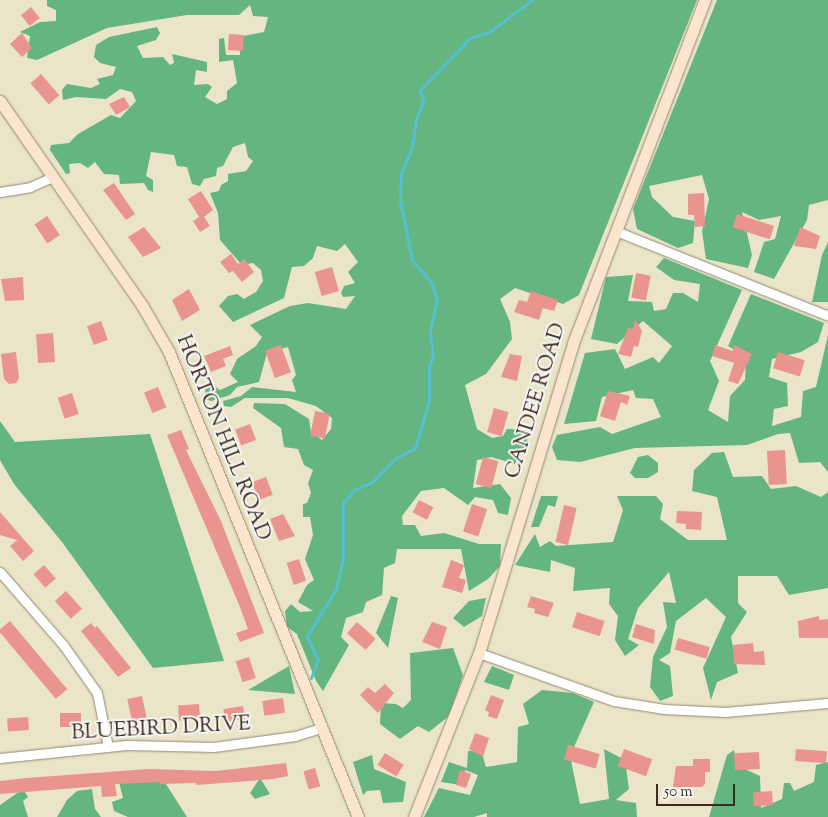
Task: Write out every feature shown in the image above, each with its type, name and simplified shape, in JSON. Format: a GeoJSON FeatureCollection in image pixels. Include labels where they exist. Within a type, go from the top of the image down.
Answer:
{"type":"FeatureCollection","features":[{"type":"Feature","properties":{"kind":"street","name":"CANDEE ROAD"},"geometry":{"type":"LineString","coordinates":[[414,817],[478,652],[573,343],[705,0]]}},
{"type":"Feature","properties":{"kind":"street","name":"HORTON HILL ROAD"},"geometry":{"type":"LineString","coordinates":[[0,101],[143,307],[169,352],[358,817]]}},
{"type":"Feature","properties":{"kind":"street"},"geometry":{"type":"LineString","coordinates":[[0,192],[30,187],[52,177]]}},
{"type":"Feature","properties":{"kind":"street"},"geometry":{"type":"LineString","coordinates":[[616,231],[828,316]]}},
{"type":"Feature","properties":{"kind":"street"},"geometry":{"type":"LineString","coordinates":[[0,572],[64,646],[97,693],[108,747]]}},
{"type":"Feature","properties":{"kind":"street"},"geometry":{"type":"LineString","coordinates":[[478,652],[614,701],[664,709],[726,712],[828,703]]}},
{"type":"Feature","properties":{"kind":"street","name":"BLUEBIRD DRIVE"},"geometry":{"type":"LineString","coordinates":[[0,758],[158,744],[214,747],[295,736],[322,728]]}},
{"type":"Feature","properties":{"kind":"green space"},"geometry":{"type":"Polygon","coordinates":[[[47,0],[697,0],[579,295],[563,304],[515,288],[500,299],[510,322],[512,339],[486,374],[465,385],[477,429],[492,438],[503,436],[507,429],[525,430],[528,443],[515,464],[491,457],[477,460],[473,488],[500,484],[511,498],[508,515],[498,513],[493,500],[475,497],[468,505],[444,488],[421,491],[402,516],[403,525],[415,525],[421,536],[444,533],[479,544],[501,544],[500,566],[488,579],[469,591],[461,549],[397,549],[395,563],[384,568],[382,595],[366,602],[363,612],[346,618],[341,637],[349,645],[323,691],[316,681],[297,634],[287,627],[285,611],[291,604],[300,612],[313,611],[298,602],[307,585],[314,580],[305,559],[313,535],[310,517],[303,517],[303,504],[307,503],[311,493],[308,483],[313,470],[304,465],[298,449],[284,447],[281,428],[253,408],[254,403],[285,404],[309,419],[311,432],[322,440],[331,429],[332,418],[316,406],[288,398],[245,398],[231,407],[224,406],[223,401],[241,396],[252,387],[296,392],[292,380],[296,375],[288,347],[267,353],[259,382],[237,387],[230,395],[211,401],[206,399],[205,389],[214,386],[220,390],[238,382],[230,374],[237,359],[256,346],[262,337],[250,325],[290,306],[308,303],[346,309],[355,296],[343,297],[341,293],[344,286],[355,283],[348,272],[358,262],[345,244],[337,251],[317,246],[313,258],[304,266],[292,267],[284,298],[233,322],[219,306],[228,296],[237,294],[244,299],[256,292],[263,281],[261,270],[253,263],[242,265],[220,240],[218,213],[210,193],[219,191],[221,185],[228,181],[228,174],[246,171],[253,161],[248,157],[245,143],[233,147],[223,166],[217,168],[216,176],[204,179],[200,186],[192,184],[187,167],[177,166],[174,155],[151,152],[146,176],[153,180],[153,192],[148,190],[144,183],[120,184],[119,175],[104,174],[95,162],[88,168],[80,163],[69,164],[70,173],[66,174],[50,150],[51,145],[69,143],[78,134],[111,115],[120,118],[136,101],[132,92],[120,89],[106,99],[76,97],[63,100],[62,90],[67,84],[91,88],[100,84],[97,79],[113,75],[116,67],[100,63],[94,57],[96,45],[109,37],[157,27],[160,33],[156,40],[137,46],[143,58],[163,57],[170,65],[174,63],[172,54],[207,62],[207,72],[196,70],[194,85],[208,84],[212,87],[205,97],[217,104],[227,99],[227,91],[237,83],[233,60],[219,62],[219,39],[224,38],[226,55],[240,55],[239,37],[264,32],[268,17],[253,16],[250,5],[239,15],[187,15],[107,28],[37,60],[27,58],[30,36],[20,32],[40,22],[56,21],[56,10],[47,6],[47,0]]]}},
{"type":"Feature","properties":{"kind":"green space"},"geometry":{"type":"Polygon","coordinates":[[[717,0],[828,0],[828,200],[809,205],[807,220],[774,279],[754,272],[764,242],[775,239],[781,216],[759,220],[742,212],[752,255],[748,268],[706,259],[702,231],[709,199],[702,175],[649,186],[652,197],[673,217],[695,221],[693,243],[678,248],[637,229],[633,209],[717,0]]]}},
{"type":"Feature","properties":{"kind":"green space"},"geometry":{"type":"Polygon","coordinates":[[[828,242],[828,302],[812,302],[822,255],[828,242]]]}},
{"type":"Feature","properties":{"kind":"green space"},"geometry":{"type":"Polygon","coordinates":[[[664,258],[742,290],[710,361],[719,381],[708,410],[728,422],[730,396],[745,380],[746,357],[728,346],[751,294],[824,323],[818,342],[801,352],[772,359],[769,377],[787,383],[788,406],[774,409],[772,426],[801,417],[803,391],[816,387],[828,335],[828,472],[820,462],[799,463],[790,433],[778,434],[747,445],[635,448],[580,462],[557,460],[552,447],[557,435],[600,427],[612,434],[661,417],[653,399],[636,398],[633,390],[602,397],[596,421],[564,424],[585,353],[615,349],[625,369],[653,357],[659,363],[672,346],[643,321],[617,344],[591,339],[606,277],[633,275],[628,301],[652,302],[654,311],[666,309],[673,293],[683,293],[698,302],[700,284],[674,280],[656,267],[664,258]]]}},
{"type":"Feature","properties":{"kind":"green space"},"geometry":{"type":"Polygon","coordinates":[[[0,421],[15,442],[150,434],[224,661],[153,668],[62,542],[14,484],[0,460],[0,421]]]}},
{"type":"Feature","properties":{"kind":"green space"},"geometry":{"type":"Polygon","coordinates":[[[724,452],[733,477],[762,476],[771,489],[796,486],[821,497],[828,492],[828,588],[789,595],[777,576],[738,576],[738,603],[747,612],[731,637],[738,673],[717,682],[711,700],[703,668],[726,617],[706,598],[676,621],[670,653],[659,660],[670,666],[673,696],[660,701],[650,687],[653,657],[667,627],[663,602],[676,603],[669,572],[638,608],[628,639],[639,645],[625,656],[615,640],[618,616],[609,604],[610,588],[573,591],[575,568],[551,560],[550,572],[515,565],[535,534],[540,547],[550,541],[556,546],[613,542],[623,510],[617,496],[656,496],[663,504],[660,519],[688,540],[727,540],[717,497],[692,491],[694,470],[712,453],[724,452]]]}},
{"type":"Feature","properties":{"kind":"green space"},"geometry":{"type":"Polygon","coordinates":[[[648,455],[658,463],[658,472],[648,478],[635,478],[630,473],[638,457],[648,455]]]}},
{"type":"Feature","properties":{"kind":"green space"},"geometry":{"type":"Polygon","coordinates":[[[541,496],[558,496],[555,507],[548,505],[539,527],[531,527],[541,496]]]}},
{"type":"Feature","properties":{"kind":"green space"},"geometry":{"type":"Polygon","coordinates":[[[391,596],[398,598],[388,648],[376,633],[391,596]]]}},
{"type":"Feature","properties":{"kind":"green space"},"geometry":{"type":"Polygon","coordinates":[[[486,598],[482,616],[464,627],[453,618],[469,601],[486,598]]]}},
{"type":"Feature","properties":{"kind":"green space"},"geometry":{"type":"Polygon","coordinates":[[[453,648],[463,675],[449,716],[429,732],[418,726],[400,739],[380,724],[381,703],[396,704],[403,708],[411,700],[410,653],[453,648]]]}},
{"type":"Feature","properties":{"kind":"green space"},"geometry":{"type":"Polygon","coordinates":[[[289,666],[295,694],[248,690],[289,666]]]}},
{"type":"Feature","properties":{"kind":"green space"},"geometry":{"type":"Polygon","coordinates":[[[492,666],[514,675],[509,690],[484,682],[492,666]]]}},
{"type":"Feature","properties":{"kind":"green space"},"geometry":{"type":"Polygon","coordinates":[[[542,690],[573,693],[594,702],[570,756],[580,804],[609,799],[604,749],[625,760],[629,789],[616,800],[636,803],[637,817],[487,817],[487,813],[474,817],[424,817],[439,788],[470,795],[478,775],[465,770],[461,785],[441,782],[449,762],[467,768],[468,751],[481,750],[486,767],[517,762],[518,727],[529,724],[523,704],[542,690]]]}},
{"type":"Feature","properties":{"kind":"green space"},"geometry":{"type":"Polygon","coordinates":[[[734,750],[738,766],[760,776],[761,808],[782,799],[784,783],[790,783],[794,791],[814,782],[816,765],[828,762],[828,817],[709,817],[727,755],[734,750]]]}},
{"type":"Feature","properties":{"kind":"green space"},"geometry":{"type":"Polygon","coordinates":[[[372,755],[374,769],[406,782],[403,802],[383,803],[380,790],[367,791],[363,795],[353,762],[372,755]]]}},
{"type":"Feature","properties":{"kind":"green space"},"geometry":{"type":"Polygon","coordinates":[[[118,778],[164,781],[187,817],[128,817],[114,811],[112,802],[123,798],[118,778]]]}},
{"type":"Feature","properties":{"kind":"green space"},"geometry":{"type":"Polygon","coordinates":[[[260,778],[270,794],[255,799],[250,793],[260,778]]]}},
{"type":"Feature","properties":{"kind":"green space"},"geometry":{"type":"Polygon","coordinates":[[[23,789],[28,797],[23,801],[28,817],[0,817],[0,805],[23,789]]]}},
{"type":"Feature","properties":{"kind":"green space"},"geometry":{"type":"Polygon","coordinates":[[[92,789],[95,809],[101,817],[57,817],[67,800],[77,791],[92,789]]]}},
{"type":"Feature","properties":{"kind":"building"},"geometry":{"type":"Polygon","coordinates":[[[31,7],[40,18],[30,26],[21,15],[31,7]]]}},
{"type":"Feature","properties":{"kind":"building"},"geometry":{"type":"Polygon","coordinates":[[[22,33],[32,48],[22,57],[10,44],[22,33]]]}},
{"type":"Feature","properties":{"kind":"building"},"geometry":{"type":"Polygon","coordinates":[[[229,34],[244,35],[243,51],[228,50],[229,34]]]}},
{"type":"Feature","properties":{"kind":"building"},"geometry":{"type":"Polygon","coordinates":[[[41,74],[59,95],[49,104],[30,83],[41,74]]]}},
{"type":"Feature","properties":{"kind":"building"},"geometry":{"type":"Polygon","coordinates":[[[124,97],[130,107],[116,115],[109,104],[124,97]]]}},
{"type":"Feature","properties":{"kind":"building"},"geometry":{"type":"Polygon","coordinates":[[[114,183],[135,214],[126,220],[103,190],[114,183]]]}},
{"type":"Feature","properties":{"kind":"building"},"geometry":{"type":"Polygon","coordinates":[[[201,191],[213,210],[204,217],[210,226],[200,232],[193,221],[199,217],[188,199],[201,191]]]}},
{"type":"Feature","properties":{"kind":"building"},"geometry":{"type":"Polygon","coordinates":[[[704,193],[705,226],[695,227],[694,215],[688,215],[688,194],[704,193]]]}},
{"type":"Feature","properties":{"kind":"building"},"geometry":{"type":"Polygon","coordinates":[[[737,214],[774,226],[770,239],[733,227],[737,214]]]}},
{"type":"Feature","properties":{"kind":"building"},"geometry":{"type":"Polygon","coordinates":[[[47,216],[60,235],[47,243],[35,224],[47,216]]]}},
{"type":"Feature","properties":{"kind":"building"},"geometry":{"type":"Polygon","coordinates":[[[144,227],[161,248],[143,257],[128,237],[144,227]]]}},
{"type":"Feature","properties":{"kind":"building"},"geometry":{"type":"Polygon","coordinates":[[[800,227],[820,236],[816,249],[794,246],[800,227]]]}},
{"type":"Feature","properties":{"kind":"building"},"geometry":{"type":"Polygon","coordinates":[[[231,254],[238,264],[244,259],[254,272],[242,282],[233,271],[229,273],[220,262],[231,254]]]}},
{"type":"Feature","properties":{"kind":"building"},"geometry":{"type":"Polygon","coordinates":[[[332,267],[339,291],[322,296],[315,272],[332,267]]]}},
{"type":"Feature","properties":{"kind":"building"},"geometry":{"type":"Polygon","coordinates":[[[636,273],[651,276],[646,300],[631,298],[636,273]]]}},
{"type":"Feature","properties":{"kind":"building"},"geometry":{"type":"Polygon","coordinates":[[[23,277],[24,300],[5,301],[1,279],[23,277]]]}},
{"type":"Feature","properties":{"kind":"building"},"geometry":{"type":"Polygon","coordinates":[[[189,289],[200,310],[182,321],[172,300],[189,289]]]}},
{"type":"Feature","properties":{"kind":"building"},"geometry":{"type":"Polygon","coordinates":[[[531,291],[558,300],[554,311],[543,308],[539,320],[514,312],[519,300],[527,302],[531,291]]]}},
{"type":"Feature","properties":{"kind":"building"},"geometry":{"type":"Polygon","coordinates":[[[635,319],[642,331],[638,347],[634,346],[631,357],[618,354],[628,328],[633,329],[635,319]]]}},
{"type":"Feature","properties":{"kind":"building"},"geometry":{"type":"Polygon","coordinates":[[[101,321],[108,340],[94,345],[87,326],[101,321]]]}},
{"type":"Feature","properties":{"kind":"building"},"geometry":{"type":"Polygon","coordinates":[[[53,333],[55,362],[38,363],[36,334],[53,333]]]}},
{"type":"Feature","properties":{"kind":"building"},"geometry":{"type":"Polygon","coordinates":[[[281,345],[291,372],[275,378],[265,351],[281,345]]]}},
{"type":"Feature","properties":{"kind":"building"},"geometry":{"type":"Polygon","coordinates":[[[715,345],[733,351],[734,345],[752,354],[738,384],[728,381],[734,363],[712,356],[715,345]]]}},
{"type":"Feature","properties":{"kind":"building"},"geometry":{"type":"Polygon","coordinates":[[[230,346],[233,355],[223,359],[226,366],[211,372],[204,356],[230,346]]]}},
{"type":"Feature","properties":{"kind":"building"},"geometry":{"type":"Polygon","coordinates":[[[16,352],[19,378],[16,383],[9,384],[4,379],[1,354],[16,352]]]}},
{"type":"Feature","properties":{"kind":"building"},"geometry":{"type":"Polygon","coordinates":[[[778,352],[805,360],[800,376],[773,368],[778,352]]]}},
{"type":"Feature","properties":{"kind":"building"},"geometry":{"type":"Polygon","coordinates":[[[510,354],[522,356],[517,381],[501,377],[510,354]]]}},
{"type":"Feature","properties":{"kind":"building"},"geometry":{"type":"Polygon","coordinates":[[[158,387],[166,407],[152,413],[144,393],[158,387]]]}},
{"type":"Feature","properties":{"kind":"building"},"geometry":{"type":"Polygon","coordinates":[[[608,391],[630,396],[627,405],[621,402],[615,421],[600,416],[608,391]]]}},
{"type":"Feature","properties":{"kind":"building"},"geometry":{"type":"Polygon","coordinates":[[[72,393],[79,414],[65,419],[58,398],[72,393]]]}},
{"type":"Feature","properties":{"kind":"building"},"geometry":{"type":"Polygon","coordinates":[[[494,408],[508,412],[502,436],[487,432],[494,408]]]}},
{"type":"Feature","properties":{"kind":"building"},"geometry":{"type":"Polygon","coordinates":[[[315,411],[330,414],[325,438],[310,436],[315,411]]]}},
{"type":"Feature","properties":{"kind":"building"},"geometry":{"type":"Polygon","coordinates":[[[250,424],[256,440],[241,446],[235,430],[250,424]]]}},
{"type":"Feature","properties":{"kind":"building"},"geometry":{"type":"Polygon","coordinates":[[[181,430],[189,449],[186,450],[221,521],[264,633],[240,642],[236,633],[248,629],[167,435],[181,430]]]}},
{"type":"Feature","properties":{"kind":"building"},"geometry":{"type":"Polygon","coordinates":[[[785,450],[787,484],[769,485],[767,451],[785,450]]]}},
{"type":"Feature","properties":{"kind":"building"},"geometry":{"type":"Polygon","coordinates":[[[483,457],[498,461],[491,488],[476,484],[483,457]]]}},
{"type":"Feature","properties":{"kind":"building"},"geometry":{"type":"Polygon","coordinates":[[[266,477],[273,495],[259,500],[252,482],[266,477]]]}},
{"type":"Feature","properties":{"kind":"building"},"geometry":{"type":"Polygon","coordinates":[[[419,500],[433,507],[427,520],[413,512],[419,500]]]}},
{"type":"Feature","properties":{"kind":"building"},"geometry":{"type":"Polygon","coordinates":[[[472,504],[487,509],[478,537],[463,532],[472,504]]]}},
{"type":"Feature","properties":{"kind":"building"},"geometry":{"type":"Polygon","coordinates":[[[564,505],[577,508],[568,545],[555,542],[564,505]]]}},
{"type":"Feature","properties":{"kind":"building"},"geometry":{"type":"Polygon","coordinates":[[[677,511],[702,512],[701,530],[686,529],[686,524],[676,523],[677,511]]]}},
{"type":"Feature","properties":{"kind":"building"},"geometry":{"type":"Polygon","coordinates":[[[0,512],[34,551],[23,561],[10,546],[17,540],[0,535],[0,512]]]}},
{"type":"Feature","properties":{"kind":"building"},"geometry":{"type":"Polygon","coordinates":[[[283,514],[295,536],[279,541],[270,519],[283,514]]]}},
{"type":"Feature","properties":{"kind":"building"},"geometry":{"type":"Polygon","coordinates":[[[299,559],[306,581],[294,585],[287,563],[299,559]]]}},
{"type":"Feature","properties":{"kind":"building"},"geometry":{"type":"Polygon","coordinates":[[[451,560],[464,565],[459,578],[466,580],[462,593],[442,587],[451,560]]]}},
{"type":"Feature","properties":{"kind":"building"},"geometry":{"type":"Polygon","coordinates":[[[44,565],[56,579],[45,588],[33,574],[44,565]]]}},
{"type":"Feature","properties":{"kind":"building"},"geometry":{"type":"Polygon","coordinates":[[[66,591],[82,609],[71,619],[55,601],[66,591]]]}},
{"type":"Feature","properties":{"kind":"building"},"geometry":{"type":"Polygon","coordinates":[[[531,596],[554,603],[548,617],[534,613],[535,609],[527,607],[531,596]]]}},
{"type":"Feature","properties":{"kind":"building"},"geometry":{"type":"Polygon","coordinates":[[[577,612],[605,621],[600,636],[572,627],[577,612]]]}},
{"type":"Feature","properties":{"kind":"building"},"geometry":{"type":"Polygon","coordinates":[[[819,616],[819,620],[828,619],[828,638],[799,638],[798,621],[819,616]]]}},
{"type":"Feature","properties":{"kind":"building"},"geometry":{"type":"Polygon","coordinates":[[[10,621],[67,689],[56,699],[0,632],[0,629],[10,621]]]}},
{"type":"Feature","properties":{"kind":"building"},"geometry":{"type":"Polygon","coordinates":[[[357,622],[376,639],[366,650],[347,633],[357,622]]]}},
{"type":"Feature","properties":{"kind":"building"},"geometry":{"type":"Polygon","coordinates":[[[432,622],[447,627],[440,649],[422,642],[432,622]]]}},
{"type":"Feature","properties":{"kind":"building"},"geometry":{"type":"Polygon","coordinates":[[[91,623],[95,628],[97,626],[131,668],[118,677],[81,631],[91,623]]]}},
{"type":"Feature","properties":{"kind":"building"},"geometry":{"type":"Polygon","coordinates":[[[636,624],[655,630],[654,644],[632,637],[636,624]]]}},
{"type":"Feature","properties":{"kind":"building"},"geometry":{"type":"Polygon","coordinates":[[[678,638],[710,647],[706,659],[675,650],[678,638]]]}},
{"type":"Feature","properties":{"kind":"building"},"geometry":{"type":"Polygon","coordinates":[[[753,643],[754,652],[764,651],[765,665],[734,664],[733,645],[753,643]]]}},
{"type":"Feature","properties":{"kind":"building"},"geometry":{"type":"Polygon","coordinates":[[[249,657],[256,678],[242,682],[236,661],[249,657]]]}},
{"type":"Feature","properties":{"kind":"building"},"geometry":{"type":"Polygon","coordinates":[[[385,684],[394,693],[378,713],[360,695],[368,687],[375,693],[385,684]]]}},
{"type":"Feature","properties":{"kind":"building"},"geometry":{"type":"Polygon","coordinates":[[[491,695],[504,700],[497,719],[488,716],[489,712],[485,710],[491,695]]]}},
{"type":"Feature","properties":{"kind":"building"},"geometry":{"type":"Polygon","coordinates":[[[142,696],[147,719],[132,723],[127,699],[142,696]]]}},
{"type":"Feature","properties":{"kind":"building"},"geometry":{"type":"Polygon","coordinates":[[[283,698],[285,713],[264,716],[262,701],[283,698]]]}},
{"type":"Feature","properties":{"kind":"building"},"geometry":{"type":"Polygon","coordinates":[[[199,704],[200,719],[179,720],[178,705],[199,704]]]}},
{"type":"Feature","properties":{"kind":"building"},"geometry":{"type":"Polygon","coordinates":[[[243,706],[245,719],[225,722],[223,709],[243,706]]]}},
{"type":"Feature","properties":{"kind":"building"},"geometry":{"type":"Polygon","coordinates":[[[60,713],[81,713],[81,727],[60,727],[60,713]]]}},
{"type":"Feature","properties":{"kind":"building"},"geometry":{"type":"Polygon","coordinates":[[[28,717],[29,730],[8,731],[7,718],[28,717]]]}},
{"type":"Feature","properties":{"kind":"building"},"geometry":{"type":"Polygon","coordinates":[[[475,733],[489,738],[483,757],[469,749],[475,733]]]}},
{"type":"Feature","properties":{"kind":"building"},"geometry":{"type":"Polygon","coordinates":[[[568,745],[600,754],[596,769],[564,759],[568,745]]]}},
{"type":"Feature","properties":{"kind":"building"},"geometry":{"type":"Polygon","coordinates":[[[624,749],[652,759],[646,776],[618,766],[624,749]]]}},
{"type":"Feature","properties":{"kind":"building"},"geometry":{"type":"Polygon","coordinates":[[[796,749],[827,751],[826,763],[795,761],[796,749]]]}},
{"type":"Feature","properties":{"kind":"building"},"geometry":{"type":"Polygon","coordinates":[[[759,752],[760,769],[735,770],[734,753],[759,752]]]}},
{"type":"Feature","properties":{"kind":"building"},"geometry":{"type":"Polygon","coordinates":[[[385,753],[404,765],[396,777],[378,765],[385,753]]]}},
{"type":"Feature","properties":{"kind":"building"},"geometry":{"type":"Polygon","coordinates":[[[693,759],[710,759],[710,772],[705,772],[705,784],[702,787],[673,787],[676,766],[693,766],[693,759]]]}},
{"type":"Feature","properties":{"kind":"building"},"geometry":{"type":"Polygon","coordinates":[[[286,763],[288,776],[274,779],[197,785],[196,783],[160,784],[160,782],[115,784],[117,796],[102,797],[101,786],[0,794],[0,781],[26,778],[148,769],[216,771],[286,763]]]}},
{"type":"Feature","properties":{"kind":"building"},"geometry":{"type":"Polygon","coordinates":[[[315,768],[320,786],[309,790],[303,771],[315,768]]]}},
{"type":"Feature","properties":{"kind":"building"},"geometry":{"type":"Polygon","coordinates":[[[460,770],[471,774],[466,788],[456,785],[460,770]]]}},
{"type":"Feature","properties":{"kind":"building"},"geometry":{"type":"Polygon","coordinates":[[[772,791],[773,805],[754,806],[753,792],[772,791]]]}},
{"type":"Feature","properties":{"kind":"waterway"},"geometry":{"type":"LineString","coordinates":[[311,678],[318,660],[307,636],[336,589],[343,559],[343,503],[354,490],[372,482],[396,458],[415,448],[429,401],[429,366],[433,356],[430,331],[437,298],[431,282],[412,260],[400,200],[401,174],[412,147],[416,119],[423,102],[420,90],[470,38],[489,32],[532,0]]}}]}
